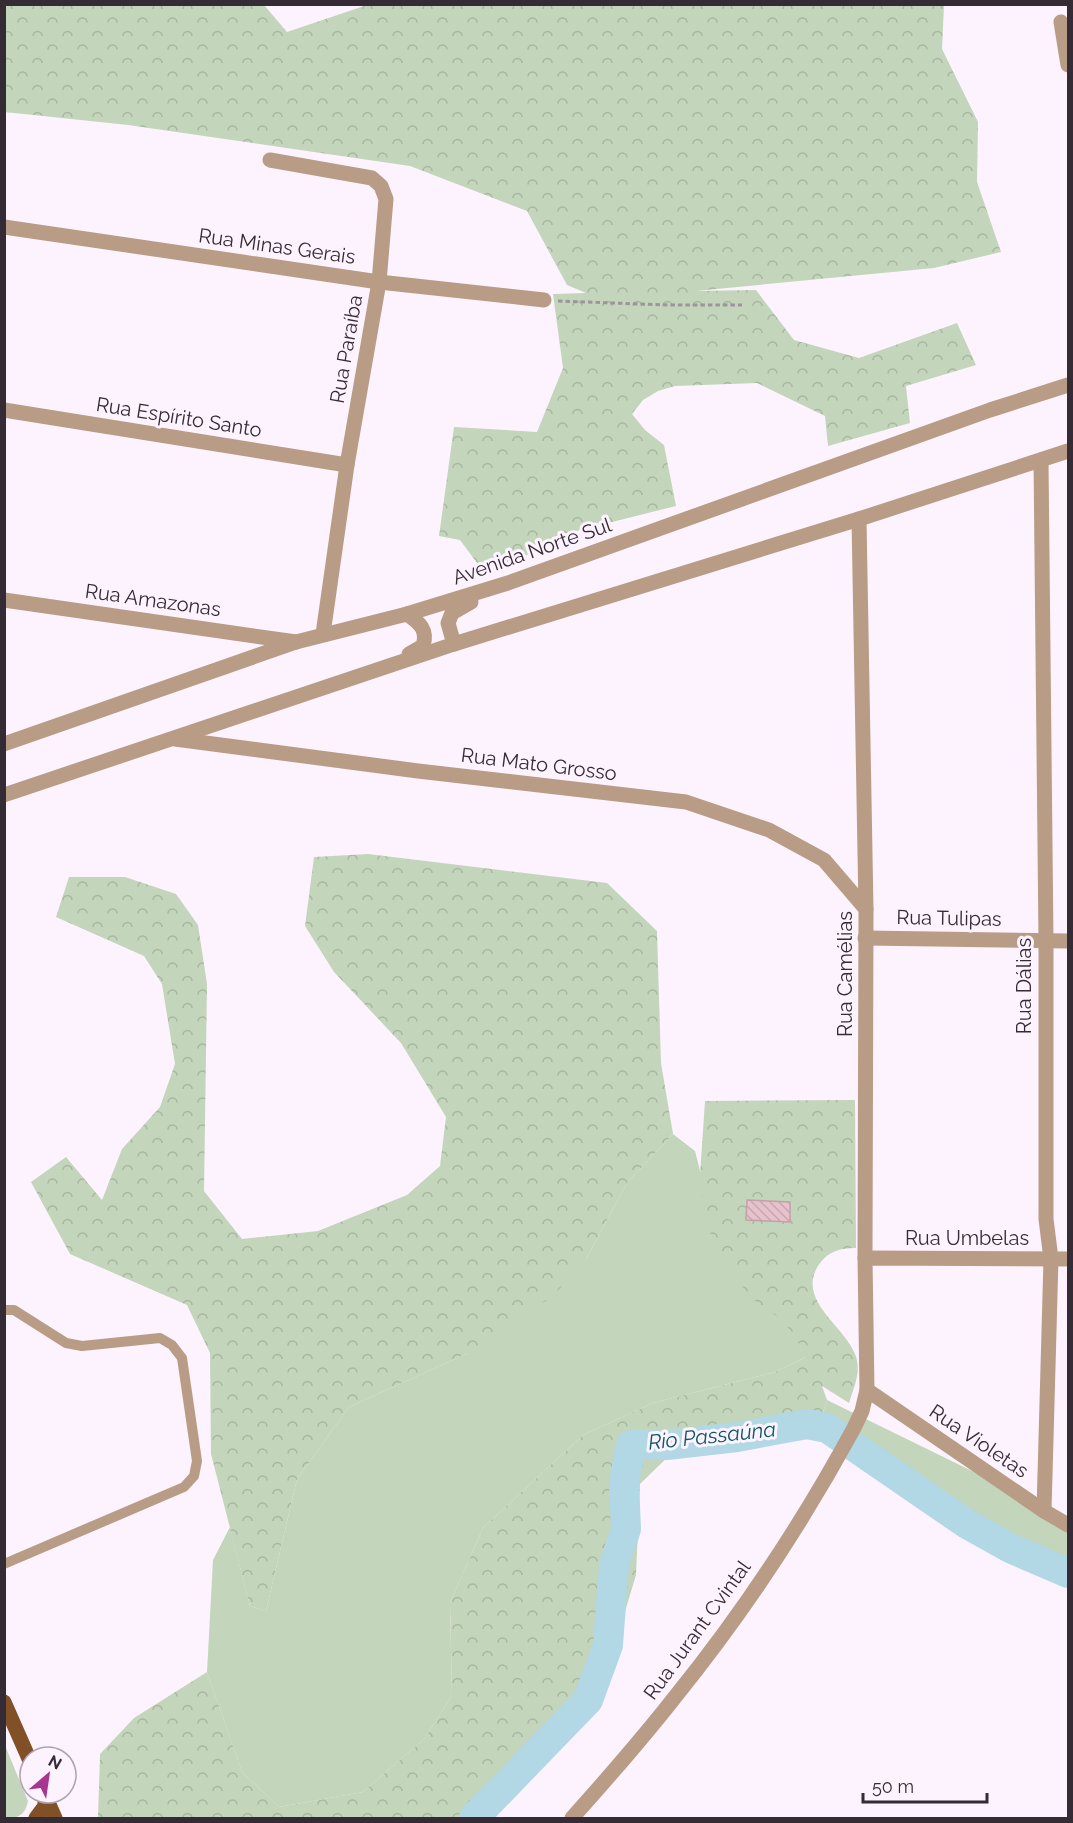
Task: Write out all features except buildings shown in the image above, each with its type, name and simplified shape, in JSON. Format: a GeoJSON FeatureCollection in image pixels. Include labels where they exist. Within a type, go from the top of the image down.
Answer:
{"type":"FeatureCollection","features":[{"type":"Feature","properties":{"kind":"main road"},"geometry":{"type":"LineString","coordinates":[[4,1702],[23,1745]]}},
{"type":"Feature","properties":{"kind":"main road"},"geometry":{"type":"LineString","coordinates":[[36,1818],[45,1805]]}},
{"type":"Feature","properties":{"kind":"street"},"geometry":{"type":"LineString","coordinates":[[1061,22],[1068,65]]}},
{"type":"Feature","properties":{"kind":"street","name":"Rua Paraíba"},"geometry":{"type":"LineString","coordinates":[[270,160],[372,178],[381,186],[386,199],[379,282],[347,465],[323,634]]}},
{"type":"Feature","properties":{"kind":"street","name":"Rua Minas Gerais"},"geometry":{"type":"LineString","coordinates":[[4,227],[379,282],[544,300]]}},
{"type":"Feature","properties":{"kind":"street","name":"Avenida Norte Sul"},"geometry":{"type":"LineString","coordinates":[[4,744],[296,642],[407,614],[508,583],[990,410],[1068,385]]}},
{"type":"Feature","properties":{"kind":"street","name":"Rua Espírito Santo"},"geometry":{"type":"LineString","coordinates":[[4,410],[347,465]]}},
{"type":"Feature","properties":{"kind":"street"},"geometry":{"type":"LineString","coordinates":[[4,795],[454,644],[859,519],[1068,451]]}},
{"type":"Feature","properties":{"kind":"street","name":"Rua Dálias"},"geometry":{"type":"LineString","coordinates":[[1041,460],[1046,941],[1046,1219],[1052,1259],[1044,1511]]}},
{"type":"Feature","properties":{"kind":"street","name":"Rua Camélias"},"geometry":{"type":"LineString","coordinates":[[854,1428],[862,1411],[867,1390],[866,909],[859,519]]}},
{"type":"Feature","properties":{"kind":"street"},"geometry":{"type":"LineString","coordinates":[[454,644],[448,623],[452,613],[508,583]]}},
{"type":"Feature","properties":{"kind":"street","name":"Rua Amazonas"},"geometry":{"type":"LineString","coordinates":[[4,600],[296,642]]}},
{"type":"Feature","properties":{"kind":"street"},"geometry":{"type":"LineString","coordinates":[[380,669],[423,646],[425,634],[421,625],[407,614]]}},
{"type":"Feature","properties":{"kind":"street","name":"Rua Mato Grosso"},"geometry":{"type":"LineString","coordinates":[[175,739],[418,771],[686,802],[769,830],[824,860],[866,909]]}},
{"type":"Feature","properties":{"kind":"street","name":"Rua Tulipas"},"geometry":{"type":"LineString","coordinates":[[865,938],[1068,941]]}},
{"type":"Feature","properties":{"kind":"street","name":"Rua Umbelas"},"geometry":{"type":"LineString","coordinates":[[865,1258],[1068,1259]]}},
{"type":"Feature","properties":{"kind":"street","name":"Rua Violetas"},"geometry":{"type":"LineString","coordinates":[[867,1390],[1068,1525]]}},
{"type":"Feature","properties":{"kind":"street","name":"Rua Jurant Cvintal"},"geometry":{"type":"LineString","coordinates":[[572,1818],[637,1744],[715,1646],[789,1539],[854,1428]]}},
{"type":"Feature","properties":{"kind":"lane"},"geometry":{"type":"LineString","coordinates":[[4,1310],[14,1310],[66,1343],[82,1346],[160,1338],[172,1345],[182,1358],[197,1461],[194,1476],[184,1487],[4,1564]]}},
{"type":"Feature","properties":{"kind":"path"},"geometry":{"type":"LineString","coordinates":[[544,300],[667,305],[742,305]]}},
{"type":"Feature","properties":{"kind":"green space"},"geometry":{"type":"Polygon","coordinates":[[[370,4],[944,5],[942,49],[978,122],[977,182],[1001,252],[934,268],[696,291],[756,290],[794,340],[859,358],[957,323],[976,365],[906,386],[910,423],[828,446],[825,416],[757,383],[675,386],[658,391],[643,400],[632,414],[645,430],[664,445],[676,506],[576,531],[532,553],[483,571],[460,540],[439,536],[454,427],[537,432],[563,368],[553,294],[586,293],[567,285],[527,211],[410,166],[128,125],[5,112],[5,5],[264,5],[287,32],[370,4]]]}},
{"type":"Feature","properties":{"kind":"green space"},"geometry":{"type":"Polygon","coordinates":[[[368,854],[607,883],[657,931],[661,1063],[673,1134],[627,1183],[586,1259],[553,1296],[466,1354],[349,1407],[297,1479],[266,1611],[250,1606],[211,1454],[210,1353],[187,1305],[70,1254],[31,1182],[66,1157],[102,1200],[122,1149],[160,1107],[175,1064],[162,984],[144,956],[56,917],[69,877],[125,877],[176,894],[198,925],[207,984],[204,1191],[242,1239],[318,1231],[407,1195],[440,1166],[446,1117],[401,1043],[334,972],[305,926],[314,857],[368,854]]]}},
{"type":"Feature","properties":{"kind":"green space"},"geometry":{"type":"Polygon","coordinates":[[[855,1100],[856,1248],[836,1251],[827,1256],[820,1263],[814,1276],[813,1288],[817,1300],[849,1343],[857,1360],[855,1385],[849,1403],[822,1386],[827,1400],[815,1438],[677,1448],[640,1484],[636,1575],[601,1691],[488,1818],[98,1818],[100,1754],[134,1718],[207,1672],[242,1772],[279,1807],[363,1792],[425,1738],[452,1695],[450,1603],[483,1528],[583,1435],[653,1403],[775,1372],[806,1357],[793,1333],[777,1316],[758,1304],[725,1267],[706,1223],[700,1175],[705,1101],[855,1100]]]}},
{"type":"Feature","properties":{"kind":"green space"},"geometry":{"type":"Polygon","coordinates":[[[673,1134],[695,1151],[712,1218],[798,1306],[808,1356],[775,1372],[653,1403],[583,1435],[483,1528],[450,1603],[452,1695],[425,1738],[363,1792],[279,1807],[242,1772],[207,1672],[213,1560],[230,1527],[250,1606],[266,1611],[297,1479],[349,1407],[466,1354],[586,1259],[627,1183],[673,1134]]]}},
{"type":"Feature","properties":{"kind":"green space"},"geometry":{"type":"Polygon","coordinates":[[[827,1400],[1068,1518],[1068,1571],[1006,1543],[839,1437],[815,1438],[827,1400]]]}},
{"type":"Feature","properties":{"kind":"green space"},"geometry":{"type":"Polygon","coordinates":[[[4,1743],[18,1777],[18,1805],[27,1805],[20,1815],[13,1818],[5,1817],[4,1743]]]}},
{"type":"Feature","properties":{"kind":"waterway","name":"Rio Passaúna"},"geometry":{"type":"LineString","coordinates":[[474,1818],[588,1700],[608,1645],[614,1565],[626,1529],[624,1483],[631,1445],[667,1445],[737,1437],[807,1424],[827,1428],[967,1524],[1010,1548],[1068,1573]]}}]}
